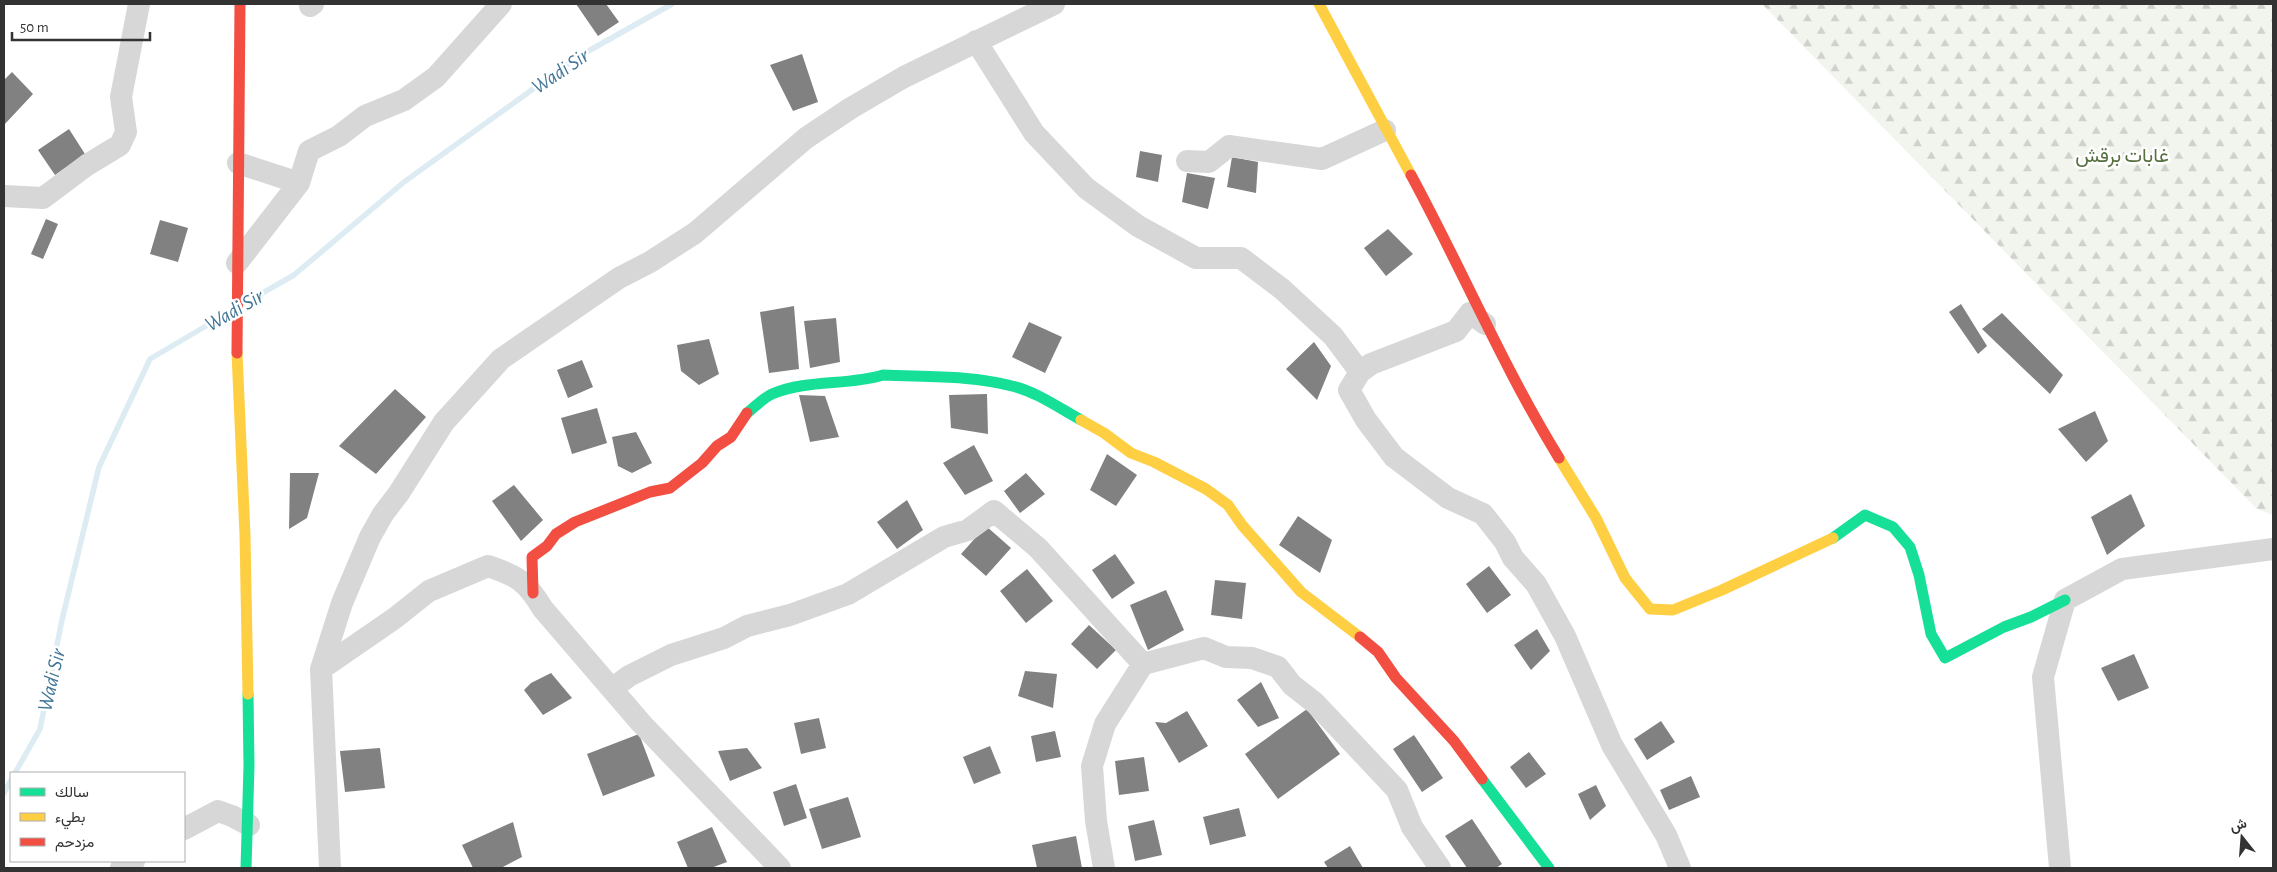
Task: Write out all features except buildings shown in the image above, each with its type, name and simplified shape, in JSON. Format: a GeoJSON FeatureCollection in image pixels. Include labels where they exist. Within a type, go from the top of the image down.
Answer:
{"type":"FeatureCollection","features":[{"type":"Feature","properties":{"kind":"street"},"geometry":{"type":"LineString","coordinates":[[4,196],[43,198],[87,165],[120,145],[126,132],[121,97],[139,4]]}},
{"type":"Feature","properties":{"kind":"street"},"geometry":{"type":"LineString","coordinates":[[240,4],[237,322],[238,419],[245,545],[249,826],[246,868]]}},
{"type":"Feature","properties":{"kind":"street"},"geometry":{"type":"LineString","coordinates":[[237,263],[299,183],[310,151],[339,136],[366,116],[404,100],[436,76],[501,4]]}},
{"type":"Feature","properties":{"kind":"street"},"geometry":{"type":"LineString","coordinates":[[330,868],[321,669],[342,604],[360,558],[382,514],[399,494],[444,422],[501,359],[620,278],[650,262],[695,233],[759,177],[821,128],[904,77],[1054,4]]}},
{"type":"Feature","properties":{"kind":"street"},"geometry":{"type":"LineString","coordinates":[[1319,4],[1385,130],[1444,236],[1485,324],[1536,421],[1596,518],[1625,578],[1650,609],[1673,610],[1722,590],[1837,536],[1865,515],[1893,527],[1904,538],[1916,565],[1926,600],[1930,633],[1945,658],[2004,626],[2031,617],[2065,600],[2122,568],[2273,549]]}},
{"type":"Feature","properties":{"kind":"street"},"geometry":{"type":"LineString","coordinates":[[976,41],[1034,133],[1086,188],[1138,226],[1196,258],[1241,258],[1282,288],[1333,336],[1360,372]]}},
{"type":"Feature","properties":{"kind":"street"},"geometry":{"type":"LineString","coordinates":[[1187,161],[1209,162],[1229,146],[1322,159],[1385,130]]}},
{"type":"Feature","properties":{"kind":"street"},"geometry":{"type":"LineString","coordinates":[[238,163],[299,183]]}},
{"type":"Feature","properties":{"kind":"street"},"geometry":{"type":"LineString","coordinates":[[1485,324],[1470,313],[1456,331],[1371,364],[1360,372],[1349,390],[1366,420],[1394,457],[1448,498],[1483,514],[1505,542],[1513,558],[1536,584],[1565,636],[1612,745],[1666,835],[1680,868]]}},
{"type":"Feature","properties":{"kind":"street"},"geometry":{"type":"LineString","coordinates":[[533,593],[532,557],[547,546],[556,534],[575,522],[650,492],[670,488],[702,463],[717,446],[731,437],[744,416],[770,395],[800,385],[867,380],[883,376],[985,380],[1014,386],[1040,397],[1096,429],[1131,453],[1206,489],[1228,505],[1242,525],[1301,592],[1343,622],[1378,652],[1396,678],[1454,741],[1549,868]]}},
{"type":"Feature","properties":{"kind":"street"},"geometry":{"type":"LineString","coordinates":[[613,688],[629,676],[671,654],[724,638],[747,626],[790,614],[848,594],[944,537],[968,530],[994,511],[1016,532],[1038,548],[1143,664]]}},
{"type":"Feature","properties":{"kind":"street"},"geometry":{"type":"LineString","coordinates":[[321,669],[395,618],[429,591],[488,566],[515,575],[533,593],[543,609],[613,688],[641,723],[780,868]]}},
{"type":"Feature","properties":{"kind":"street"},"geometry":{"type":"LineString","coordinates":[[2060,868],[2043,677],[2065,600]]}},
{"type":"Feature","properties":{"kind":"street"},"geometry":{"type":"LineString","coordinates":[[1104,868],[1096,820],[1092,766],[1105,724],[1143,664],[1204,648],[1226,657],[1252,658],[1278,667],[1292,686],[1315,703],[1397,790],[1412,827],[1440,868]]}},
{"type":"Feature","properties":{"kind":"street"},"geometry":{"type":"LineString","coordinates":[[185,828],[218,811],[232,816],[249,826]]}},
{"type":"Feature","properties":{"kind":"green space","name":"غابات برقش"},"geometry":{"type":"Polygon","coordinates":[[[1762,4],[2273,4],[2273,515],[2257,509],[1762,4]]]}},
{"type":"Feature","properties":{"kind":"waterway","name":"Wadi Sir"},"geometry":{"type":"LineString","coordinates":[[245,303],[294,275],[404,182],[576,58],[672,4]]}},
{"type":"Feature","properties":{"kind":"waterway","name":"Wadi Sir"},"geometry":{"type":"LineString","coordinates":[[16,772],[40,729],[62,620],[99,467],[150,359],[228,313]]}},
{"type":"Feature","properties":{"kind":"waterway","name":"Wadi Sir"},"geometry":{"type":"LineString","coordinates":[[4,793],[10,782]]}},
{"type":"Feature","properties":{"kind":"traffic: fast"},"geometry":{"type":"LineString","coordinates":[[747,413],[762,400],[786,389],[883,375],[948,377],[996,382],[1030,392],[1081,420]]}},
{"type":"Feature","properties":{"kind":"traffic: fast"},"geometry":{"type":"LineString","coordinates":[[1833,538],[1865,515],[1893,527],[1910,547],[1919,575],[1931,634],[1945,658],[2004,627],[2031,617],[2065,600]]}},
{"type":"Feature","properties":{"kind":"traffic: fast"},"geometry":{"type":"LineString","coordinates":[[246,868],[249,766],[248,694]]}},
{"type":"Feature","properties":{"kind":"traffic: fast"},"geometry":{"type":"LineString","coordinates":[[1482,779],[1549,868]]}},
{"type":"Feature","properties":{"kind":"traffic: slow"},"geometry":{"type":"LineString","coordinates":[[1319,4],[1411,175]]}},
{"type":"Feature","properties":{"kind":"traffic: slow"},"geometry":{"type":"LineString","coordinates":[[237,353],[245,535],[248,694]]}},
{"type":"Feature","properties":{"kind":"traffic: slow"},"geometry":{"type":"LineString","coordinates":[[1081,420],[1104,433],[1131,453],[1154,462],[1206,489],[1228,505],[1242,525],[1301,592],[1360,637]]}},
{"type":"Feature","properties":{"kind":"traffic: slow"},"geometry":{"type":"LineString","coordinates":[[1559,458],[1596,518],[1625,578],[1650,609],[1673,610],[1722,590],[1833,538]]}},
{"type":"Feature","properties":{"kind":"traffic: jam"},"geometry":{"type":"LineString","coordinates":[[237,353],[240,4]]}},
{"type":"Feature","properties":{"kind":"traffic: jam"},"geometry":{"type":"LineString","coordinates":[[1411,175],[1519,389],[1559,458]]}},
{"type":"Feature","properties":{"kind":"traffic: jam"},"geometry":{"type":"LineString","coordinates":[[533,593],[532,557],[547,546],[556,534],[575,522],[650,492],[670,488],[702,463],[717,446],[731,437],[747,413]]}},
{"type":"Feature","properties":{"kind":"traffic: jam"},"geometry":{"type":"LineString","coordinates":[[1360,637],[1378,652],[1396,678],[1454,741],[1482,779]]}}]}
